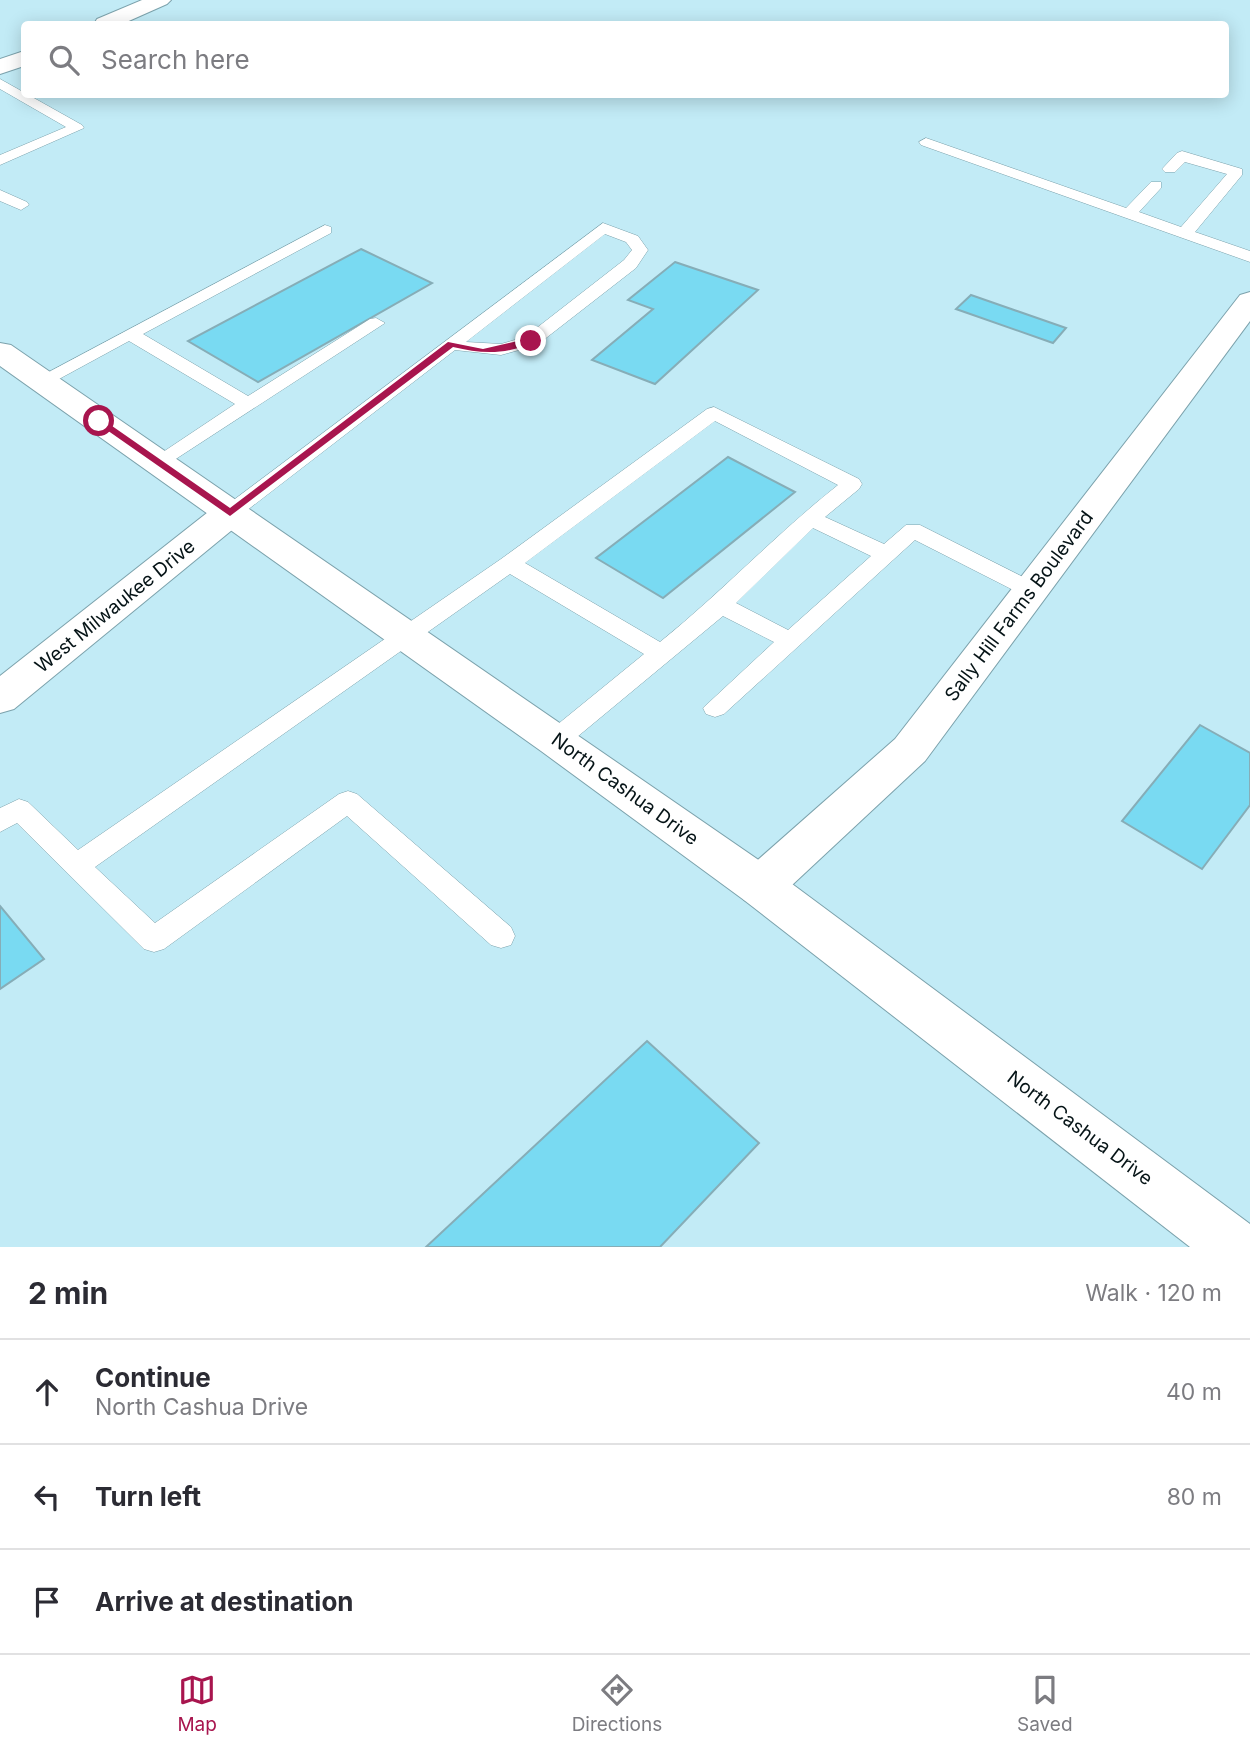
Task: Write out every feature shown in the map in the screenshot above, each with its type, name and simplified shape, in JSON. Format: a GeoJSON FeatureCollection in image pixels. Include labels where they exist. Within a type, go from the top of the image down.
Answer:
{"type":"FeatureCollection","features":[{"type":"Feature","properties":{"kind":"street"},"geometry":{"type":"LineString","coordinates":[[112,21],[160,0]]}},
{"type":"Feature","properties":{"kind":"street"},"geometry":{"type":"LineString","coordinates":[[0,67],[21,59]]}},
{"type":"Feature","properties":{"kind":"street","name":"Sally Hill Farms Boulevard"},"geometry":{"type":"LineString","coordinates":[[760,886],[910,750],[1250,301]]}},
{"type":"Feature","properties":{"kind":"street","name":"North Cashua Drive"},"geometry":{"type":"LineString","coordinates":[[0,352],[556,740],[760,886],[1235,1247]]}},
{"type":"Feature","properties":{"kind":"street","name":"West Milwaukee Drive"},"geometry":{"type":"LineString","coordinates":[[0,698],[230,513]]}},
{"type":"Feature","properties":{"kind":"lane"},"geometry":{"type":"LineString","coordinates":[[0,83],[21,95]]}},
{"type":"Feature","properties":{"kind":"lane"},"geometry":{"type":"LineString","coordinates":[[0,160],[77,128],[26,98]]}},
{"type":"Feature","properties":{"kind":"lane"},"geometry":{"type":"LineString","coordinates":[[926,142],[1250,257]]}},
{"type":"Feature","properties":{"kind":"lane"},"geometry":{"type":"LineString","coordinates":[[1170,169],[1182,156],[1237,172],[1185,233]]}},
{"type":"Feature","properties":{"kind":"lane"},"geometry":{"type":"LineString","coordinates":[[1129,214],[1156,185]]}},
{"type":"Feature","properties":{"kind":"lane"},"geometry":{"type":"LineString","coordinates":[[0,195],[21,205]]}},
{"type":"Feature","properties":{"kind":"lane"},"geometry":{"type":"LineString","coordinates":[[230,513],[451,344],[603,228],[632,239],[640,250],[630,264],[531,341],[519,346],[483,352],[451,344]]}},
{"type":"Feature","properties":{"kind":"lane"},"geometry":{"type":"LineString","coordinates":[[41,381],[325,230]]}},
{"type":"Feature","properties":{"kind":"lane"},"geometry":{"type":"LineString","coordinates":[[158,462],[376,323]]}},
{"type":"Feature","properties":{"kind":"lane"},"geometry":{"type":"LineString","coordinates":[[130,334],[248,404]]}},
{"type":"Feature","properties":{"kind":"lane"},"geometry":{"type":"LineString","coordinates":[[76,866],[509,564],[714,413],[852,484],[810,518],[721,605],[556,740]]}},
{"type":"Feature","properties":{"kind":"lane"},"geometry":{"type":"LineString","coordinates":[[810,518],[886,554]]}},
{"type":"Feature","properties":{"kind":"lane"},"geometry":{"type":"LineString","coordinates":[[715,708],[913,530],[1031,590]]}},
{"type":"Feature","properties":{"kind":"lane"},"geometry":{"type":"LineString","coordinates":[[509,564],[661,653]]}},
{"type":"Feature","properties":{"kind":"lane"},"geometry":{"type":"LineString","coordinates":[[721,605],[790,641]]}},
{"type":"Feature","properties":{"kind":"lane"},"geometry":{"type":"LineString","coordinates":[[0,821],[19,809],[154,940],[348,801],[501,936]]}},
{"type":"Feature","properties":{"kind":"building"},"geometry":{"type":"Polygon","coordinates":[[[361,249],[432,283],[258,382],[188,341],[361,249]]]}},
{"type":"Feature","properties":{"kind":"building"},"geometry":{"type":"Polygon","coordinates":[[[675,262],[758,290],[655,384],[592,360],[653,309],[628,300],[675,262]]]}},
{"type":"Feature","properties":{"kind":"building"},"geometry":{"type":"Polygon","coordinates":[[[971,295],[1066,328],[1053,343],[956,309],[971,295]]]}},
{"type":"Feature","properties":{"kind":"building"},"geometry":{"type":"Polygon","coordinates":[[[728,457],[795,492],[663,598],[596,558],[728,457]]]}},
{"type":"Feature","properties":{"kind":"building"},"geometry":{"type":"Polygon","coordinates":[[[1200,725],[1250,753],[1250,805],[1202,869],[1122,821],[1200,725]]]}},
{"type":"Feature","properties":{"kind":"building"},"geometry":{"type":"Polygon","coordinates":[[[0,906],[44,959],[0,989],[0,906]]]}},
{"type":"Feature","properties":{"kind":"building"},"geometry":{"type":"Polygon","coordinates":[[[647,1041],[759,1143],[660,1247],[426,1247],[647,1041]]]}},
{"type":"Feature","properties":{"kind":"route"},"geometry":{"type":"LineString","coordinates":[[99,421],[230,513],[451,344],[483,352],[519,346],[531,341]]}}]}
